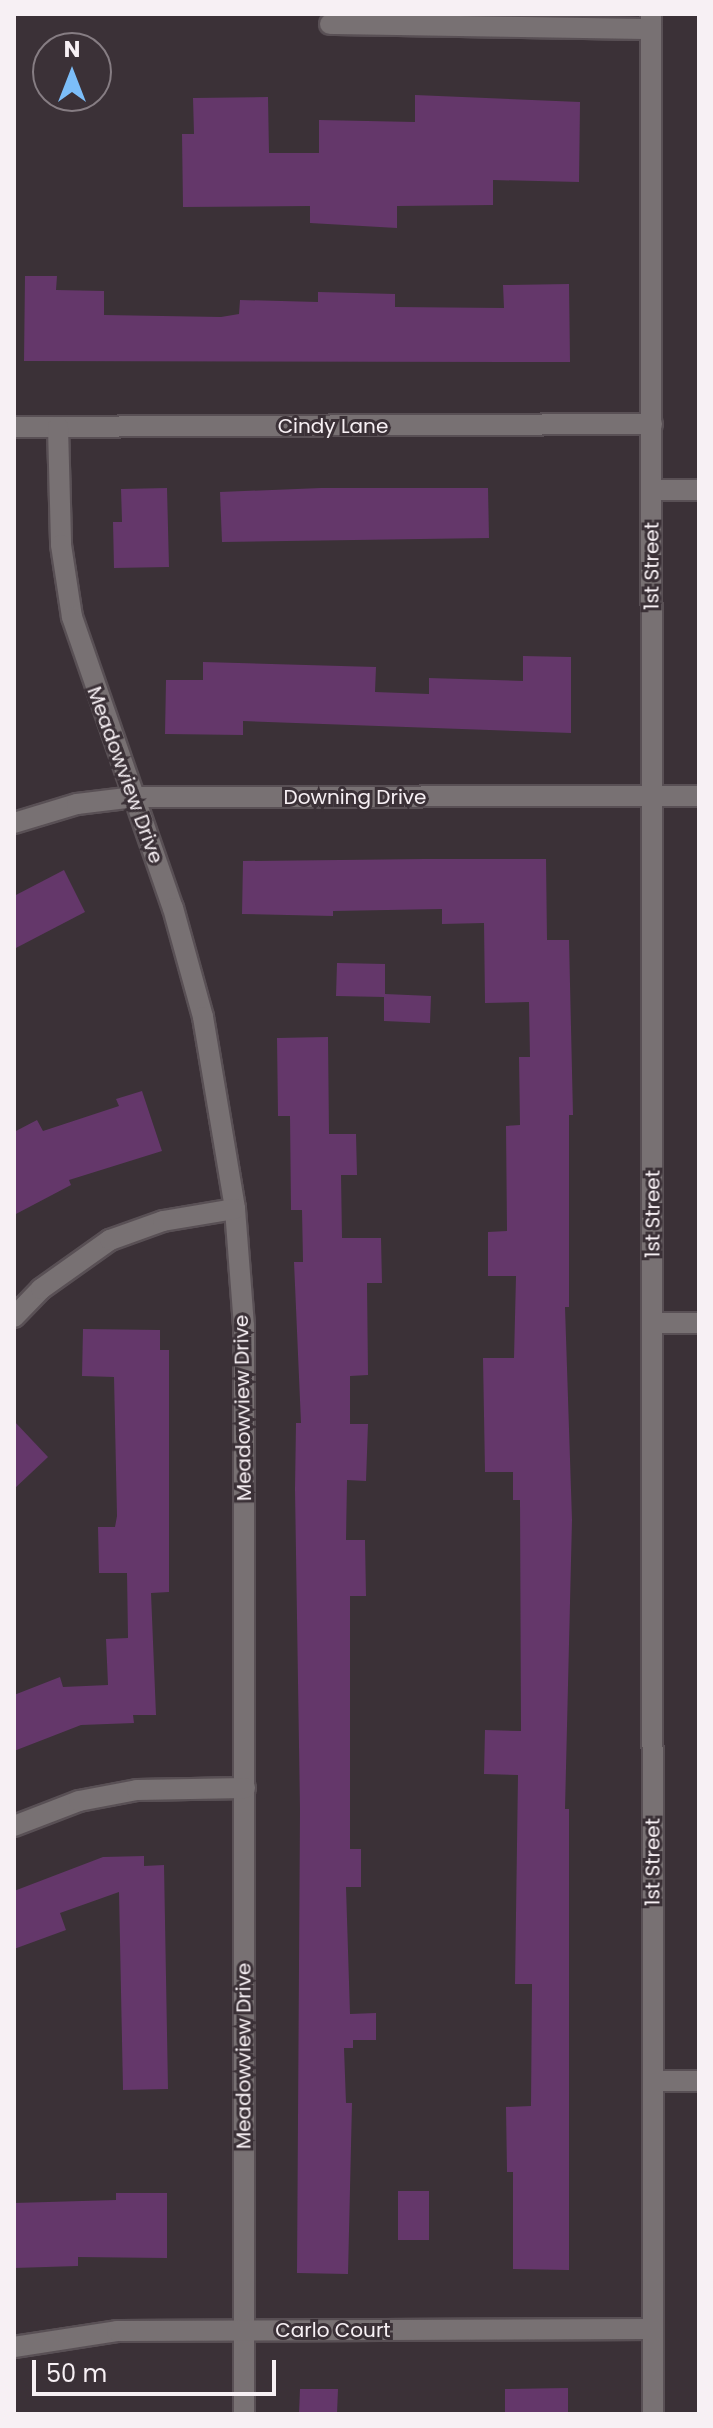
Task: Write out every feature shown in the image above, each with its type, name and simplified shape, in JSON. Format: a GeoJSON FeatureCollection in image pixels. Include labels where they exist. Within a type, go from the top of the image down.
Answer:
{"type":"FeatureCollection","features":[{"type":"Feature","properties":{"kind":"street"},"geometry":{"type":"LineString","coordinates":[[330,24],[651,22]]}},
{"type":"Feature","properties":{"kind":"street","name":"1st Street"},"geometry":{"type":"LineString","coordinates":[[651,22],[653,2414]]}},
{"type":"Feature","properties":{"kind":"street","name":"Cindy Lane"},"geometry":{"type":"LineString","coordinates":[[14,427],[652,424]]}},
{"type":"Feature","properties":{"kind":"street","name":"Meadowview Drive"},"geometry":{"type":"LineString","coordinates":[[58,427],[61,545],[72,617],[135,797],[203,1017],[235,1209],[244,1326],[244,2414]]}},
{"type":"Feature","properties":{"kind":"street"},"geometry":{"type":"LineString","coordinates":[[652,490],[699,490]]}},
{"type":"Feature","properties":{"kind":"street","name":"Downing Drive"},"geometry":{"type":"LineString","coordinates":[[14,823],[77,804],[135,797],[699,796]]}},
{"type":"Feature","properties":{"kind":"street"},"geometry":{"type":"LineString","coordinates":[[14,1317],[41,1289],[110,1240],[163,1221],[235,1209]]}},
{"type":"Feature","properties":{"kind":"street"},"geometry":{"type":"LineString","coordinates":[[653,1323],[699,1323]]}},
{"type":"Feature","properties":{"kind":"street"},"geometry":{"type":"LineString","coordinates":[[14,1826],[79,1801],[137,1790],[245,1788]]}},
{"type":"Feature","properties":{"kind":"street"},"geometry":{"type":"LineString","coordinates":[[653,2081],[699,2081]]}},
{"type":"Feature","properties":{"kind":"street","name":"Carlo Court"},"geometry":{"type":"LineString","coordinates":[[14,2347],[117,2331],[653,2329]]}},
{"type":"Feature","properties":{"kind":"building"},"geometry":{"type":"Polygon","coordinates":[[[415,95],[580,102],[579,182],[493,180],[493,205],[397,206],[397,228],[310,223],[310,206],[183,207],[182,134],[194,134],[193,98],[268,97],[269,153],[319,153],[319,120],[415,122],[415,95]]]}},
{"type":"Feature","properties":{"kind":"building"},"geometry":{"type":"Polygon","coordinates":[[[25,276],[57,276],[56,290],[104,291],[104,315],[221,317],[239,314],[240,300],[318,302],[318,292],[395,294],[395,307],[504,308],[503,285],[569,284],[570,362],[24,361],[25,276]]]}},
{"type":"Feature","properties":{"kind":"building"},"geometry":{"type":"Polygon","coordinates":[[[167,488],[169,567],[114,568],[113,522],[122,522],[121,489],[167,488]]]}},
{"type":"Feature","properties":{"kind":"building"},"geometry":{"type":"Polygon","coordinates":[[[321,488],[488,488],[489,538],[222,542],[220,492],[321,488]]]}},
{"type":"Feature","properties":{"kind":"building"},"geometry":{"type":"Polygon","coordinates":[[[523,656],[571,657],[571,733],[243,721],[243,735],[165,734],[166,680],[203,680],[203,662],[376,667],[375,692],[429,694],[429,678],[523,681],[523,656]]]}},
{"type":"Feature","properties":{"kind":"building"},"geometry":{"type":"Polygon","coordinates":[[[546,859],[547,940],[569,940],[573,1115],[569,1115],[569,1307],[565,1307],[572,1520],[565,1809],[569,1809],[569,2270],[513,2269],[513,2172],[507,2172],[506,2107],[531,2106],[532,1984],[515,1984],[518,1775],[484,1774],[485,1730],[521,1731],[520,1500],[513,1500],[513,1472],[485,1472],[483,1358],[514,1358],[516,1276],[488,1276],[488,1232],[507,1231],[506,1126],[520,1125],[519,1057],[530,1057],[529,1002],[485,1003],[484,923],[442,924],[442,909],[333,911],[333,916],[242,914],[243,861],[546,859]]]}},
{"type":"Feature","properties":{"kind":"building"},"geometry":{"type":"Polygon","coordinates":[[[64,870],[85,912],[14,949],[14,896],[64,870]]]}},
{"type":"Feature","properties":{"kind":"building"},"geometry":{"type":"Polygon","coordinates":[[[337,963],[385,964],[385,994],[431,996],[430,1023],[384,1021],[384,997],[336,996],[337,963]]]}},
{"type":"Feature","properties":{"kind":"building"},"geometry":{"type":"Polygon","coordinates":[[[328,1037],[329,1134],[356,1134],[357,1175],[341,1175],[342,1238],[381,1238],[382,1283],[367,1283],[368,1375],[350,1376],[350,1424],[368,1424],[366,1481],[347,1480],[346,1540],[365,1540],[366,1596],[350,1596],[350,1849],[361,1849],[361,1887],[346,1887],[350,2014],[376,2013],[376,2040],[353,2040],[353,2048],[344,2048],[346,2103],[352,2103],[348,2274],[297,2273],[300,1810],[295,1489],[296,1423],[301,1423],[294,1262],[303,1262],[302,1210],[291,1210],[290,1116],[278,1116],[277,1038],[328,1037]]]}},
{"type":"Feature","properties":{"kind":"building"},"geometry":{"type":"Polygon","coordinates":[[[142,1091],[162,1151],[69,1180],[71,1185],[14,1215],[14,1132],[37,1120],[43,1131],[119,1106],[116,1099],[142,1091]]]}},
{"type":"Feature","properties":{"kind":"building"},"geometry":{"type":"Polygon","coordinates":[[[83,1329],[160,1330],[160,1350],[169,1350],[169,1592],[151,1593],[156,1715],[133,1715],[134,1723],[81,1725],[14,1751],[14,1695],[60,1677],[63,1687],[108,1685],[106,1639],[128,1638],[127,1573],[99,1573],[98,1527],[115,1527],[117,1516],[114,1377],[82,1376],[83,1329]]]}},
{"type":"Feature","properties":{"kind":"building"},"geometry":{"type":"Polygon","coordinates":[[[14,1421],[48,1457],[14,1489],[14,1421]]]}},
{"type":"Feature","properties":{"kind":"building"},"geometry":{"type":"Polygon","coordinates":[[[144,1856],[144,1866],[164,1865],[168,2089],[123,2090],[119,1892],[60,1913],[66,1930],[14,1949],[14,1891],[103,1857],[144,1856]]]}},
{"type":"Feature","properties":{"kind":"building"},"geometry":{"type":"Polygon","coordinates":[[[398,2191],[429,2191],[429,2240],[398,2240],[398,2191]]]}},
{"type":"Feature","properties":{"kind":"building"},"geometry":{"type":"Polygon","coordinates":[[[116,2193],[167,2193],[167,2258],[78,2257],[78,2266],[14,2268],[14,2203],[116,2200],[116,2193]]]}},
{"type":"Feature","properties":{"kind":"building"},"geometry":{"type":"Polygon","coordinates":[[[568,2388],[568,2414],[505,2414],[505,2389],[568,2388]]]}},
{"type":"Feature","properties":{"kind":"building"},"geometry":{"type":"Polygon","coordinates":[[[300,2389],[338,2389],[337,2414],[299,2414],[300,2389]]]}}]}
